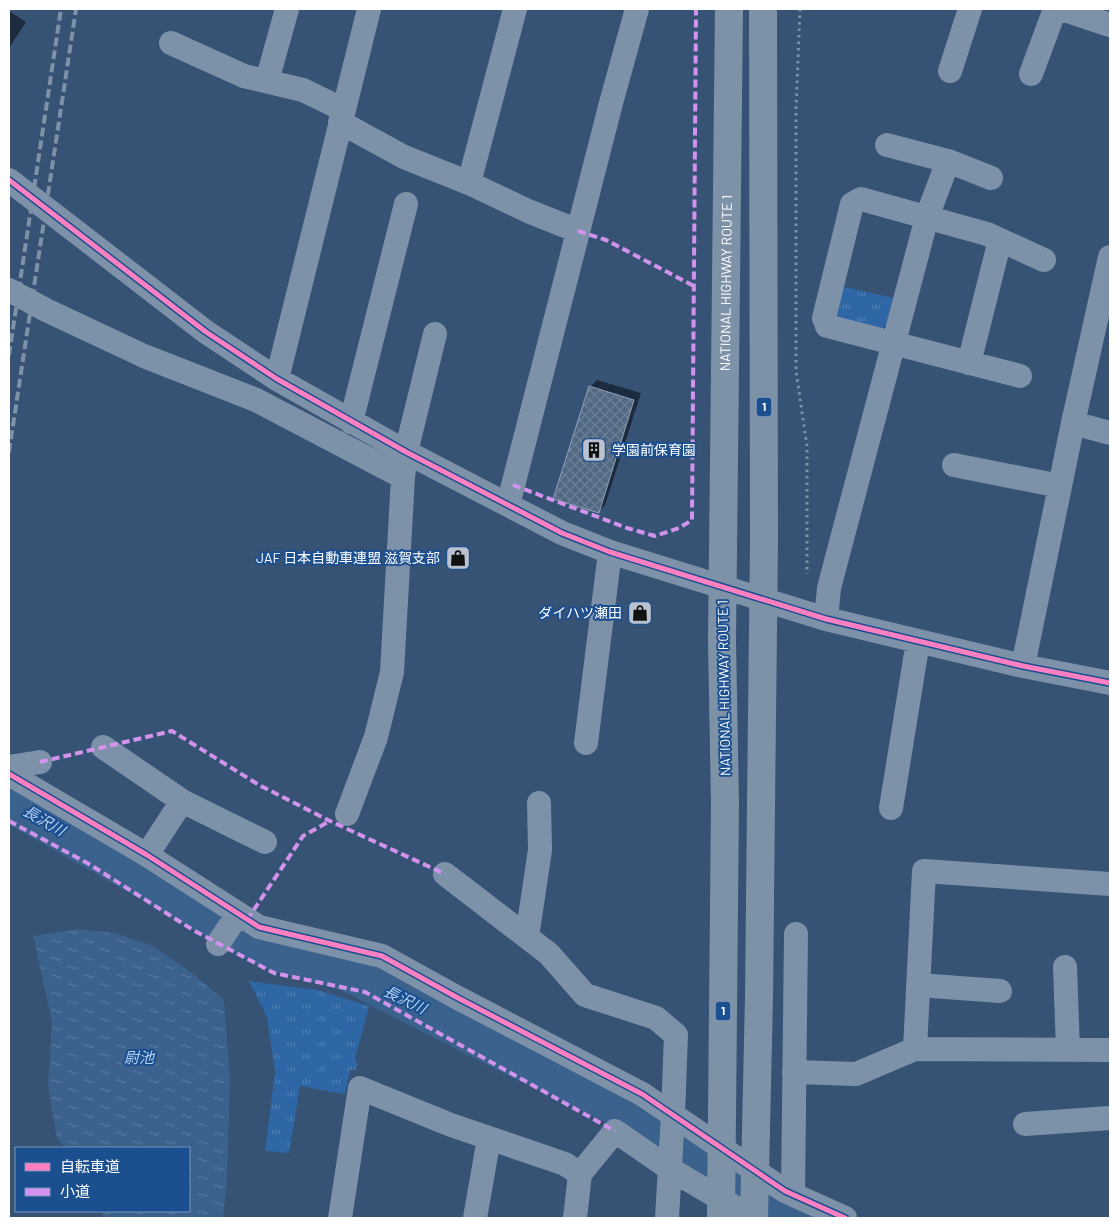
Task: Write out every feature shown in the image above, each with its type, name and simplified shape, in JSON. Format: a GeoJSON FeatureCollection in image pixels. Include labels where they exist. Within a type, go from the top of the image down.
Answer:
{"type":"FeatureCollection","features":[{"type":"Feature","properties":{"kind":"highway","name":"NATIONAL HIGHWAY ROUTE 1"},"geometry":{"type":"LineString","coordinates":[[721,1218],[726,803],[722,641],[729,9]]}},
{"type":"Feature","properties":{"kind":"highway","name":"1"},"geometry":{"type":"LineString","coordinates":[[753,1218],[759,997],[763,600],[765,300],[763,9]]}},
{"type":"Feature","properties":{"kind":"street"},"geometry":{"type":"LineString","coordinates":[[267,82],[287,9]]}},
{"type":"Feature","properties":{"kind":"street"},"geometry":{"type":"LineString","coordinates":[[277,379],[369,9]]}},
{"type":"Feature","properties":{"kind":"street"},"geometry":{"type":"LineString","coordinates":[[469,183],[515,9]]}},
{"type":"Feature","properties":{"kind":"street"},"geometry":{"type":"LineString","coordinates":[[508,505],[637,9]]}},
{"type":"Feature","properties":{"kind":"street"},"geometry":{"type":"LineString","coordinates":[[950,71],[970,9]]}},
{"type":"Feature","properties":{"kind":"street"},"geometry":{"type":"LineString","coordinates":[[1030,74],[1055,9]]}},
{"type":"Feature","properties":{"kind":"street"},"geometry":{"type":"LineString","coordinates":[[1062,9],[1110,25]]}},
{"type":"Feature","properties":{"kind":"street"},"geometry":{"type":"LineString","coordinates":[[171,43],[244,76],[303,90],[404,157],[469,183],[528,211],[578,231]]}},
{"type":"Feature","properties":{"kind":"street"},"geometry":{"type":"LineString","coordinates":[[887,144],[948,161],[991,178]]}},
{"type":"Feature","properties":{"kind":"street"},"geometry":{"type":"LineString","coordinates":[[826,619],[829,588],[927,217],[948,161]]}},
{"type":"Feature","properties":{"kind":"street"},"geometry":{"type":"LineString","coordinates":[[9,180],[206,332],[277,379],[406,452],[562,533],[610,552],[826,619],[1024,666],[1110,684]]}},
{"type":"Feature","properties":{"kind":"street"},"geometry":{"type":"LineString","coordinates":[[1020,376],[827,326],[824,318],[852,204],[861,199],[988,234],[1044,260]]}},
{"type":"Feature","properties":{"kind":"street"},"geometry":{"type":"LineString","coordinates":[[351,422],[406,204]]}},
{"type":"Feature","properties":{"kind":"street"},"geometry":{"type":"LineString","coordinates":[[969,363],[1000,240]]}},
{"type":"Feature","properties":{"kind":"street"},"geometry":{"type":"LineString","coordinates":[[1024,666],[1072,423],[1110,258]]}},
{"type":"Feature","properties":{"kind":"street"},"geometry":{"type":"LineString","coordinates":[[9,290],[46,310],[144,356],[256,400],[403,477]]}},
{"type":"Feature","properties":{"kind":"street"},"geometry":{"type":"LineString","coordinates":[[347,814],[376,737],[392,672],[406,452],[435,334]]}},
{"type":"Feature","properties":{"kind":"street"},"geometry":{"type":"LineString","coordinates":[[1072,423],[1110,433]]}},
{"type":"Feature","properties":{"kind":"street"},"geometry":{"type":"LineString","coordinates":[[954,464],[1060,486]]}},
{"type":"Feature","properties":{"kind":"street"},"geometry":{"type":"LineString","coordinates":[[586,744],[610,552]]}},
{"type":"Feature","properties":{"kind":"street"},"geometry":{"type":"LineString","coordinates":[[891,808],[918,641]]}},
{"type":"Feature","properties":{"kind":"street"},"geometry":{"type":"LineString","coordinates":[[103,747],[182,801],[265,842]]}},
{"type":"Feature","properties":{"kind":"street"},"geometry":{"type":"LineString","coordinates":[[9,767],[40,762]]}},
{"type":"Feature","properties":{"kind":"street"},"geometry":{"type":"LineString","coordinates":[[9,774],[147,855],[237,915],[259,927],[382,956],[642,1094],[785,1191],[845,1218]]}},
{"type":"Feature","properties":{"kind":"street"},"geometry":{"type":"LineString","coordinates":[[147,855],[182,801]]}},
{"type":"Feature","properties":{"kind":"street"},"geometry":{"type":"LineString","coordinates":[[527,938],[540,850],[539,803]]}},
{"type":"Feature","properties":{"kind":"street"},"geometry":{"type":"LineString","coordinates":[[915,1049],[924,871],[1110,884]]}},
{"type":"Feature","properties":{"kind":"street"},"geometry":{"type":"LineString","coordinates":[[446,874],[549,954],[585,995],[656,1018],[676,1035],[674,1115],[667,1218]]}},
{"type":"Feature","properties":{"kind":"street"},"geometry":{"type":"LineString","coordinates":[[218,943],[237,915]]}},
{"type":"Feature","properties":{"kind":"street"},"geometry":{"type":"LineString","coordinates":[[793,1194],[796,934]]}},
{"type":"Feature","properties":{"kind":"street"},"geometry":{"type":"LineString","coordinates":[[1065,967],[1068,1049]]}},
{"type":"Feature","properties":{"kind":"street"},"geometry":{"type":"LineString","coordinates":[[918,985],[1000,991]]}},
{"type":"Feature","properties":{"kind":"street"},"geometry":{"type":"LineString","coordinates":[[794,1072],[856,1074],[915,1049],[1110,1050]]}},
{"type":"Feature","properties":{"kind":"street"},"geometry":{"type":"LineString","coordinates":[[340,1218],[360,1088],[451,1125],[565,1164],[580,1174]]}},
{"type":"Feature","properties":{"kind":"street"},"geometry":{"type":"LineString","coordinates":[[1025,1124],[1110,1118]]}},
{"type":"Feature","properties":{"kind":"street"},"geometry":{"type":"LineString","coordinates":[[575,1218],[580,1174],[615,1131],[670,1169],[753,1218]]}},
{"type":"Feature","properties":{"kind":"street"},"geometry":{"type":"LineString","coordinates":[[475,1218],[489,1138]]}},
{"type":"Feature","properties":{"kind":"green space"},"geometry":{"type":"Polygon","coordinates":[[[840,286],[893,298],[887,325],[878,331],[839,322],[833,314],[840,286]]]}},
{"type":"Feature","properties":{"kind":"green space"},"geometry":{"type":"Polygon","coordinates":[[[249,981],[317,990],[369,1006],[355,1059],[358,1065],[355,1070],[350,1070],[345,1094],[300,1086],[289,1153],[265,1151],[275,1072],[267,1017],[249,981]]]}},
{"type":"Feature","properties":{"kind":"water","name":"尉池"},"geometry":{"type":"Polygon","coordinates":[[[77,929],[114,933],[153,946],[191,972],[224,1000],[230,1079],[227,1180],[223,1218],[103,1218],[102,1212],[190,1212],[190,1147],[65,1147],[57,1139],[48,1086],[52,1022],[33,936],[77,929]]]}},
{"type":"Feature","properties":{"kind":"building","name":"学園前保育園"},"geometry":{"type":"Polygon","coordinates":[[[589,386],[634,400],[599,513],[553,499],[589,386]]]}},
{"type":"Feature","properties":{"kind":"waterway","name":"長沢川"},"geometry":{"type":"LineString","coordinates":[[9,801],[268,948],[348,971],[509,1053],[667,1129],[770,1206],[791,1218]]}},
{"type":"Feature","properties":{"kind":"railway"},"geometry":{"type":"LineString","coordinates":[[9,355],[61,9]]}},
{"type":"Feature","properties":{"kind":"railway"},"geometry":{"type":"LineString","coordinates":[[9,452],[76,9]]}},
{"type":"Feature","properties":{"kind":"marked path"},"geometry":{"type":"LineString","coordinates":[[513,485],[627,528],[655,536],[679,528],[692,520],[696,9]]}},
{"type":"Feature","properties":{"kind":"marked path"},"geometry":{"type":"LineString","coordinates":[[578,231],[606,240],[694,286]]}},
{"type":"Feature","properties":{"kind":"marked path"},"geometry":{"type":"LineString","coordinates":[[40,762],[172,731],[259,785],[330,821],[445,874]]}},
{"type":"Feature","properties":{"kind":"marked path"},"geometry":{"type":"LineString","coordinates":[[9,821],[89,864],[193,930],[274,973],[365,992],[615,1131]]}},
{"type":"Feature","properties":{"kind":"marked path"},"geometry":{"type":"LineString","coordinates":[[247,920],[303,836],[330,821]]}},
{"type":"Feature","properties":{"kind":"cycle path"},"geometry":{"type":"LineString","coordinates":[[9,180],[206,332],[277,379],[406,452],[562,533],[610,552],[826,619],[1023,666],[1110,683]]}},
{"type":"Feature","properties":{"kind":"cycle path"},"geometry":{"type":"LineString","coordinates":[[9,774],[147,855],[259,927],[382,956],[642,1094],[785,1191],[845,1218]]}},
{"type":"Feature","properties":{"kind":"place","name":"学園前保育園"},"geometry":{"type":"Point","coordinates":[594,450]}},
{"type":"Feature","properties":{"kind":"place","name":"JAF 日本自動車連盟 滋賀支部"},"geometry":{"type":"Point","coordinates":[458,558]}},
{"type":"Feature","properties":{"kind":"place","name":"ダイハツ瀬田"},"geometry":{"type":"Point","coordinates":[640,613]}}]}
